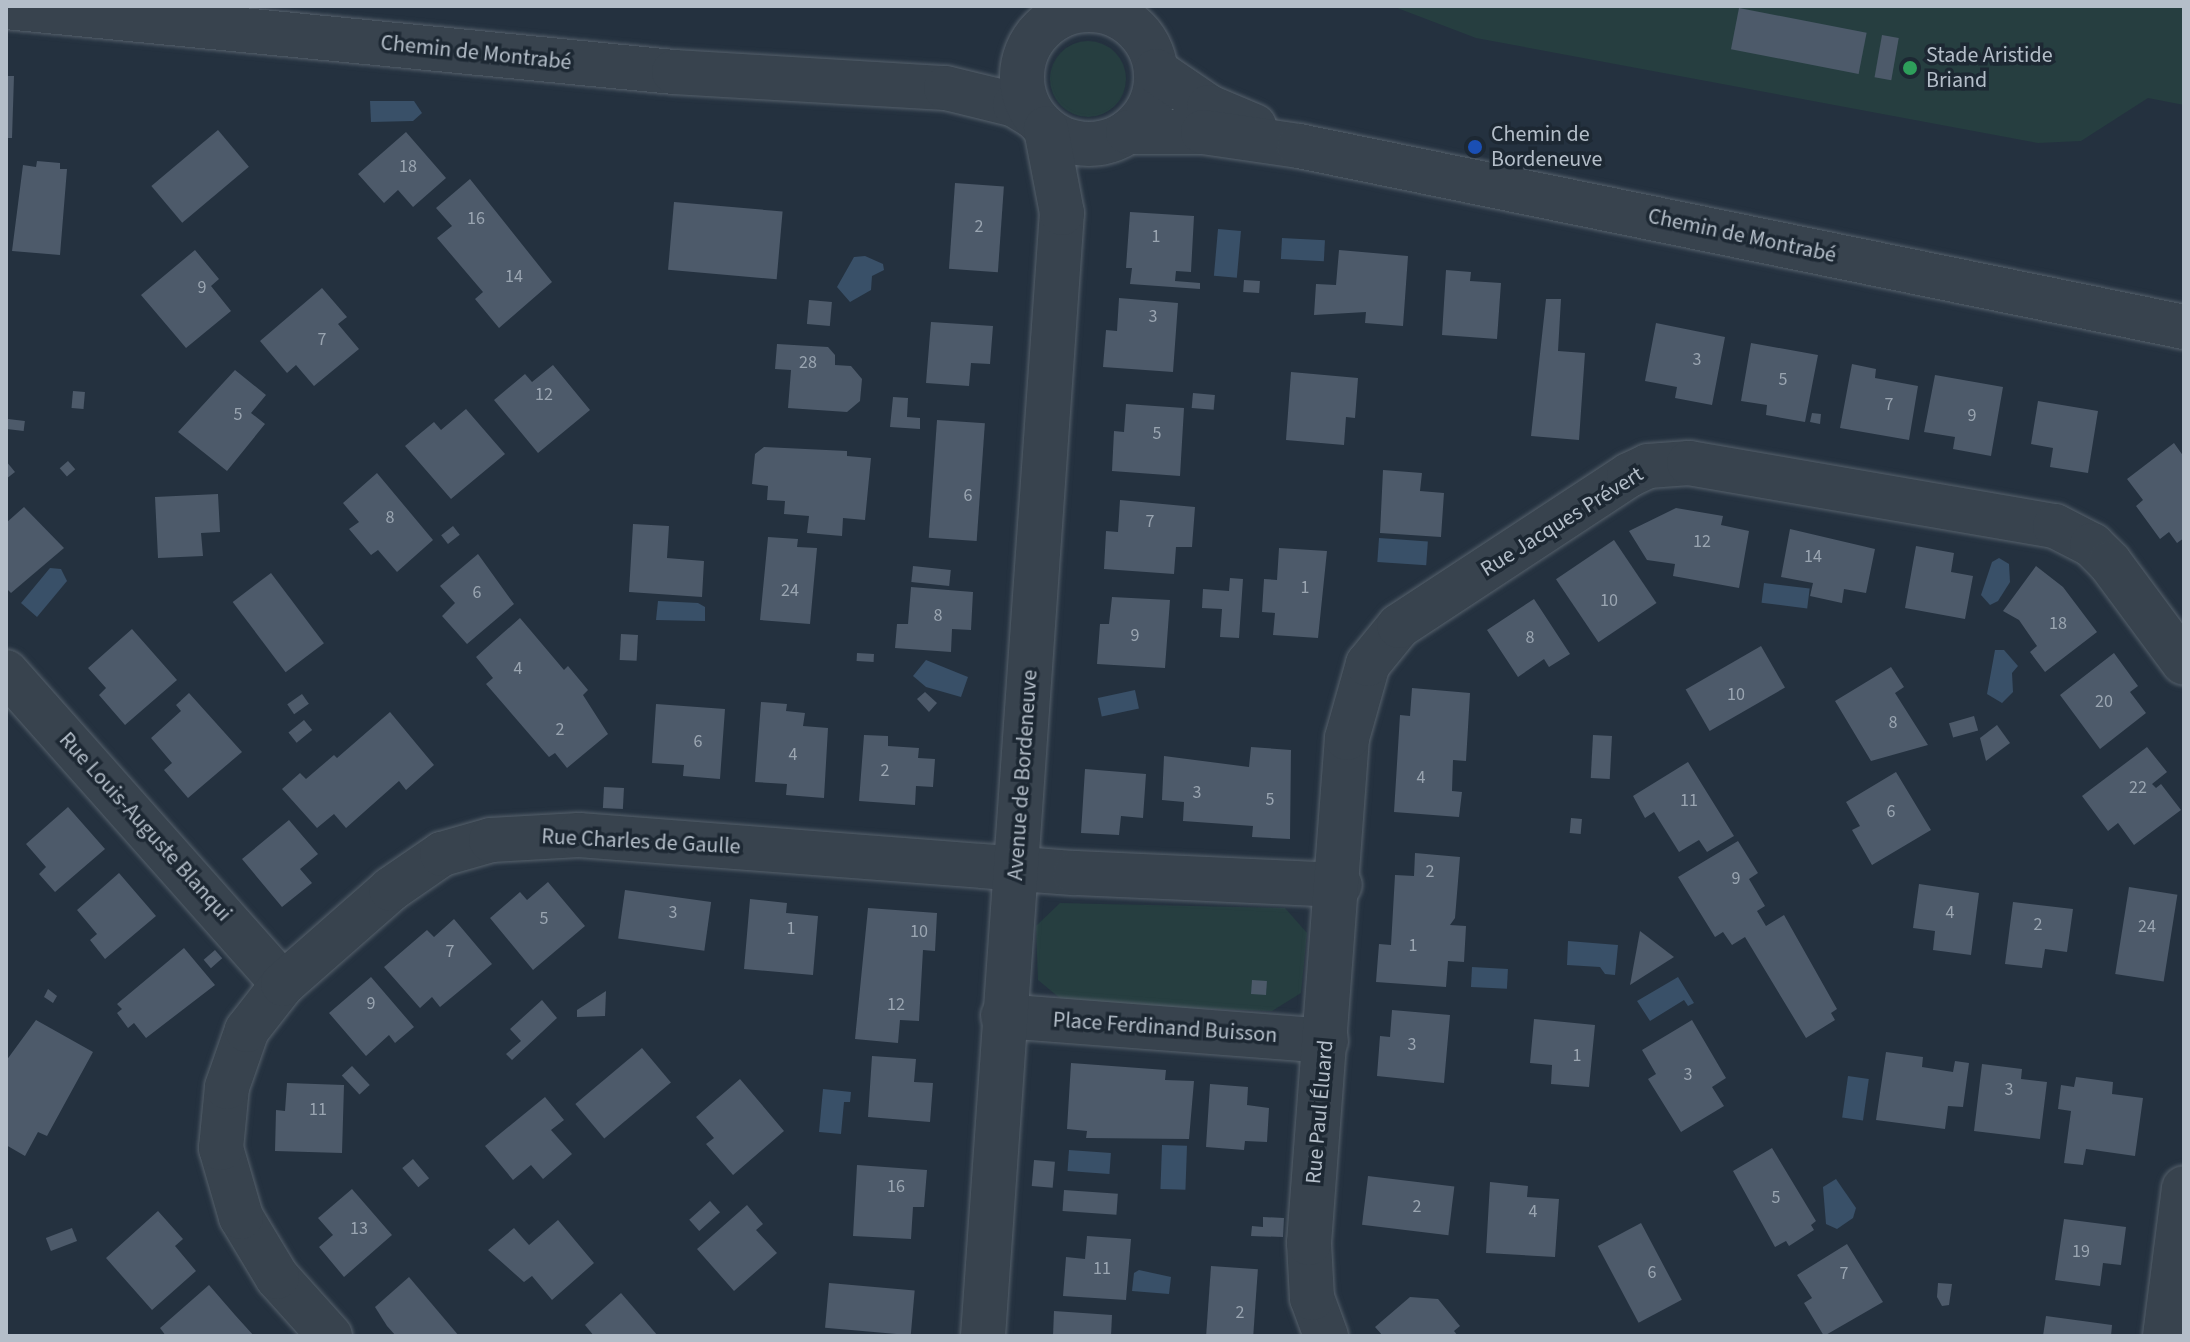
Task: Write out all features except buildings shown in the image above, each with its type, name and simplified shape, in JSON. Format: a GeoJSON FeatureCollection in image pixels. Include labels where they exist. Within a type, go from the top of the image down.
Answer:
{"type":"FeatureCollection","features":[{"type":"Feature","properties":{"kind":"street","name":"Chemin de Montrabé"},"geometry":{"type":"LineString","coordinates":[[6,7],[674,72],[946,88],[1015,105],[1040,123]]}},
{"type":"Feature","properties":{"kind":"street"},"geometry":{"type":"LineString","coordinates":[[946,88],[1029,45],[1059,16],[1099,10],[1123,19],[1141,34],[1156,71],[1150,105],[1115,137],[1072,143],[1040,123],[1021,82],[1029,45]]}},
{"type":"Feature","properties":{"kind":"street","name":"Chemin de Montrabé"},"geometry":{"type":"LineString","coordinates":[[1156,71],[1209,107],[1299,146]]}},
{"type":"Feature","properties":{"kind":"street","name":"Avenue de Bordeneuve"},"geometry":{"type":"LineString","coordinates":[[983,1336],[1003,1016],[1017,868],[1062,213],[1040,123]]}},
{"type":"Feature","properties":{"kind":"street","name":"Chemin de Montrabé"},"geometry":{"type":"LineString","coordinates":[[1115,137],[1203,132],[1299,146],[2184,327]]}},
{"type":"Feature","properties":{"kind":"street","name":"Avenue de Bordeneuve"},"geometry":{"type":"LineString","coordinates":[[1062,213],[1085,164],[1115,137]]}},
{"type":"Feature","properties":{"kind":"street","name":"Rue Jacques Prévert"},"geometry":{"type":"LineString","coordinates":[[1340,885],[1347,738],[1360,683],[1379,645],[1399,626],[1648,466],[1717,465],[2055,526],[2092,545],[2110,563],[2184,663]]}},
{"type":"Feature","properties":{"kind":"street","name":"Rue Louis-Auguste Blanqui"},"geometry":{"type":"LineString","coordinates":[[6,672],[283,984]]}},
{"type":"Feature","properties":{"kind":"street","name":"Rue Charles de Gaulle"},"geometry":{"type":"LineString","coordinates":[[330,1336],[254,1244],[233,1196],[221,1148],[222,1113],[236,1054],[262,1007],[283,984],[419,867],[442,854],[491,840],[579,835],[1017,868]]}},
{"type":"Feature","properties":{"kind":"street"},"geometry":{"type":"LineString","coordinates":[[1017,868],[1340,885]]}},
{"type":"Feature","properties":{"kind":"street","name":"Rue Paul Éluard"},"geometry":{"type":"LineString","coordinates":[[1326,1336],[1312,1298],[1309,1271],[1340,885]]}},
{"type":"Feature","properties":{"kind":"street","name":"Place Ferdinand Buisson"},"geometry":{"type":"LineString","coordinates":[[1003,1016],[1326,1041]]}},
{"type":"Feature","properties":{"kind":"street"},"geometry":{"type":"LineString","coordinates":[[2165,1336],[2184,1188]]}},
{"type":"Feature","properties":{"kind":"green space","name":"Stade Aristide Briand"},"geometry":{"type":"Polygon","coordinates":[[[1392,6],[2184,6],[2184,105],[2148,98],[2081,141],[2038,143],[1476,38],[1392,6]]]}},
{"type":"Feature","properties":{"kind":"green space"},"geometry":{"type":"Polygon","coordinates":[[[1081,41],[1095,41],[1109,47],[1120,58],[1126,79],[1123,94],[1115,106],[1095,117],[1081,117],[1067,111],[1056,100],[1050,86],[1050,72],[1056,58],[1067,47],[1081,41]]]}},
{"type":"Feature","properties":{"kind":"green space"},"geometry":{"type":"Polygon","coordinates":[[[1060,903],[1285,908],[1307,933],[1301,993],[1272,1011],[1067,1004],[1038,980],[1036,926],[1060,903]]]}},
{"type":"Feature","properties":{"kind":"water"},"geometry":{"type":"Polygon","coordinates":[[[370,101],[414,101],[422,113],[413,121],[371,122],[370,101]]]}},
{"type":"Feature","properties":{"kind":"water"},"geometry":{"type":"Polygon","coordinates":[[[1218,229],[1241,231],[1237,278],[1214,276],[1218,229]]]}},
{"type":"Feature","properties":{"kind":"water"},"geometry":{"type":"Polygon","coordinates":[[[1282,238],[1325,240],[1324,261],[1281,259],[1282,238]]]}},
{"type":"Feature","properties":{"kind":"water"},"geometry":{"type":"Polygon","coordinates":[[[865,256],[883,264],[884,270],[872,276],[871,290],[850,302],[837,287],[854,257],[865,256]]]}},
{"type":"Feature","properties":{"kind":"water"},"geometry":{"type":"Polygon","coordinates":[[[1379,538],[1428,541],[1426,565],[1377,562],[1379,538]]]}},
{"type":"Feature","properties":{"kind":"water"},"geometry":{"type":"Polygon","coordinates":[[[1999,558],[2009,564],[2010,582],[1998,601],[1990,605],[1981,595],[1992,562],[1999,558]]]}},
{"type":"Feature","properties":{"kind":"water"},"geometry":{"type":"Polygon","coordinates":[[[50,568],[61,569],[67,581],[37,617],[21,603],[50,568]]]}},
{"type":"Feature","properties":{"kind":"water"},"geometry":{"type":"Polygon","coordinates":[[[1764,583],[1810,589],[1807,608],[1762,603],[1764,583]]]}},
{"type":"Feature","properties":{"kind":"water"},"geometry":{"type":"Polygon","coordinates":[[[658,601],[698,603],[705,607],[705,621],[656,620],[658,601]]]}},
{"type":"Feature","properties":{"kind":"water"},"geometry":{"type":"Polygon","coordinates":[[[1995,650],[2004,650],[2018,666],[2012,673],[2013,692],[2002,703],[1987,694],[1995,650]]]}},
{"type":"Feature","properties":{"kind":"water"},"geometry":{"type":"Polygon","coordinates":[[[926,660],[968,677],[961,697],[926,687],[913,676],[926,660]]]}},
{"type":"Feature","properties":{"kind":"water"},"geometry":{"type":"Polygon","coordinates":[[[1135,690],[1139,709],[1102,716],[1098,698],[1135,690]]]}},
{"type":"Feature","properties":{"kind":"water"},"geometry":{"type":"Polygon","coordinates":[[[1568,941],[1618,945],[1615,975],[1605,974],[1600,967],[1567,965],[1568,941]]]}},
{"type":"Feature","properties":{"kind":"water"},"geometry":{"type":"Polygon","coordinates":[[[1472,967],[1508,969],[1507,989],[1471,987],[1472,967]]]}},
{"type":"Feature","properties":{"kind":"water"},"geometry":{"type":"Polygon","coordinates":[[[1678,977],[1694,1003],[1688,1006],[1684,1000],[1650,1021],[1637,1001],[1678,977]]]}},
{"type":"Feature","properties":{"kind":"water"},"geometry":{"type":"Polygon","coordinates":[[[1848,1076],[1869,1079],[1863,1121],[1842,1118],[1848,1076]]]}},
{"type":"Feature","properties":{"kind":"water"},"geometry":{"type":"Polygon","coordinates":[[[823,1089],[851,1092],[850,1102],[844,1102],[841,1134],[819,1132],[823,1089]]]}},
{"type":"Feature","properties":{"kind":"water"},"geometry":{"type":"Polygon","coordinates":[[[1162,1145],[1187,1146],[1185,1190],[1160,1189],[1162,1145]]]}},
{"type":"Feature","properties":{"kind":"water"},"geometry":{"type":"Polygon","coordinates":[[[1069,1150],[1111,1153],[1109,1174],[1068,1171],[1069,1150]]]}},
{"type":"Feature","properties":{"kind":"water"},"geometry":{"type":"Polygon","coordinates":[[[1836,1179],[1856,1208],[1853,1218],[1837,1229],[1826,1224],[1823,1187],[1836,1179]]]}},
{"type":"Feature","properties":{"kind":"water"},"geometry":{"type":"Polygon","coordinates":[[[1139,1270],[1171,1277],[1169,1294],[1132,1291],[1134,1273],[1139,1270]]]}},
{"type":"Feature","properties":{"kind":"place","name":"Stade Aristide Briand"},"geometry":{"type":"Point","coordinates":[1910,68]}},
{"type":"Feature","properties":{"kind":"place","name":"Chemin de Bordeneuve"},"geometry":{"type":"Point","coordinates":[1475,147]}}]}
